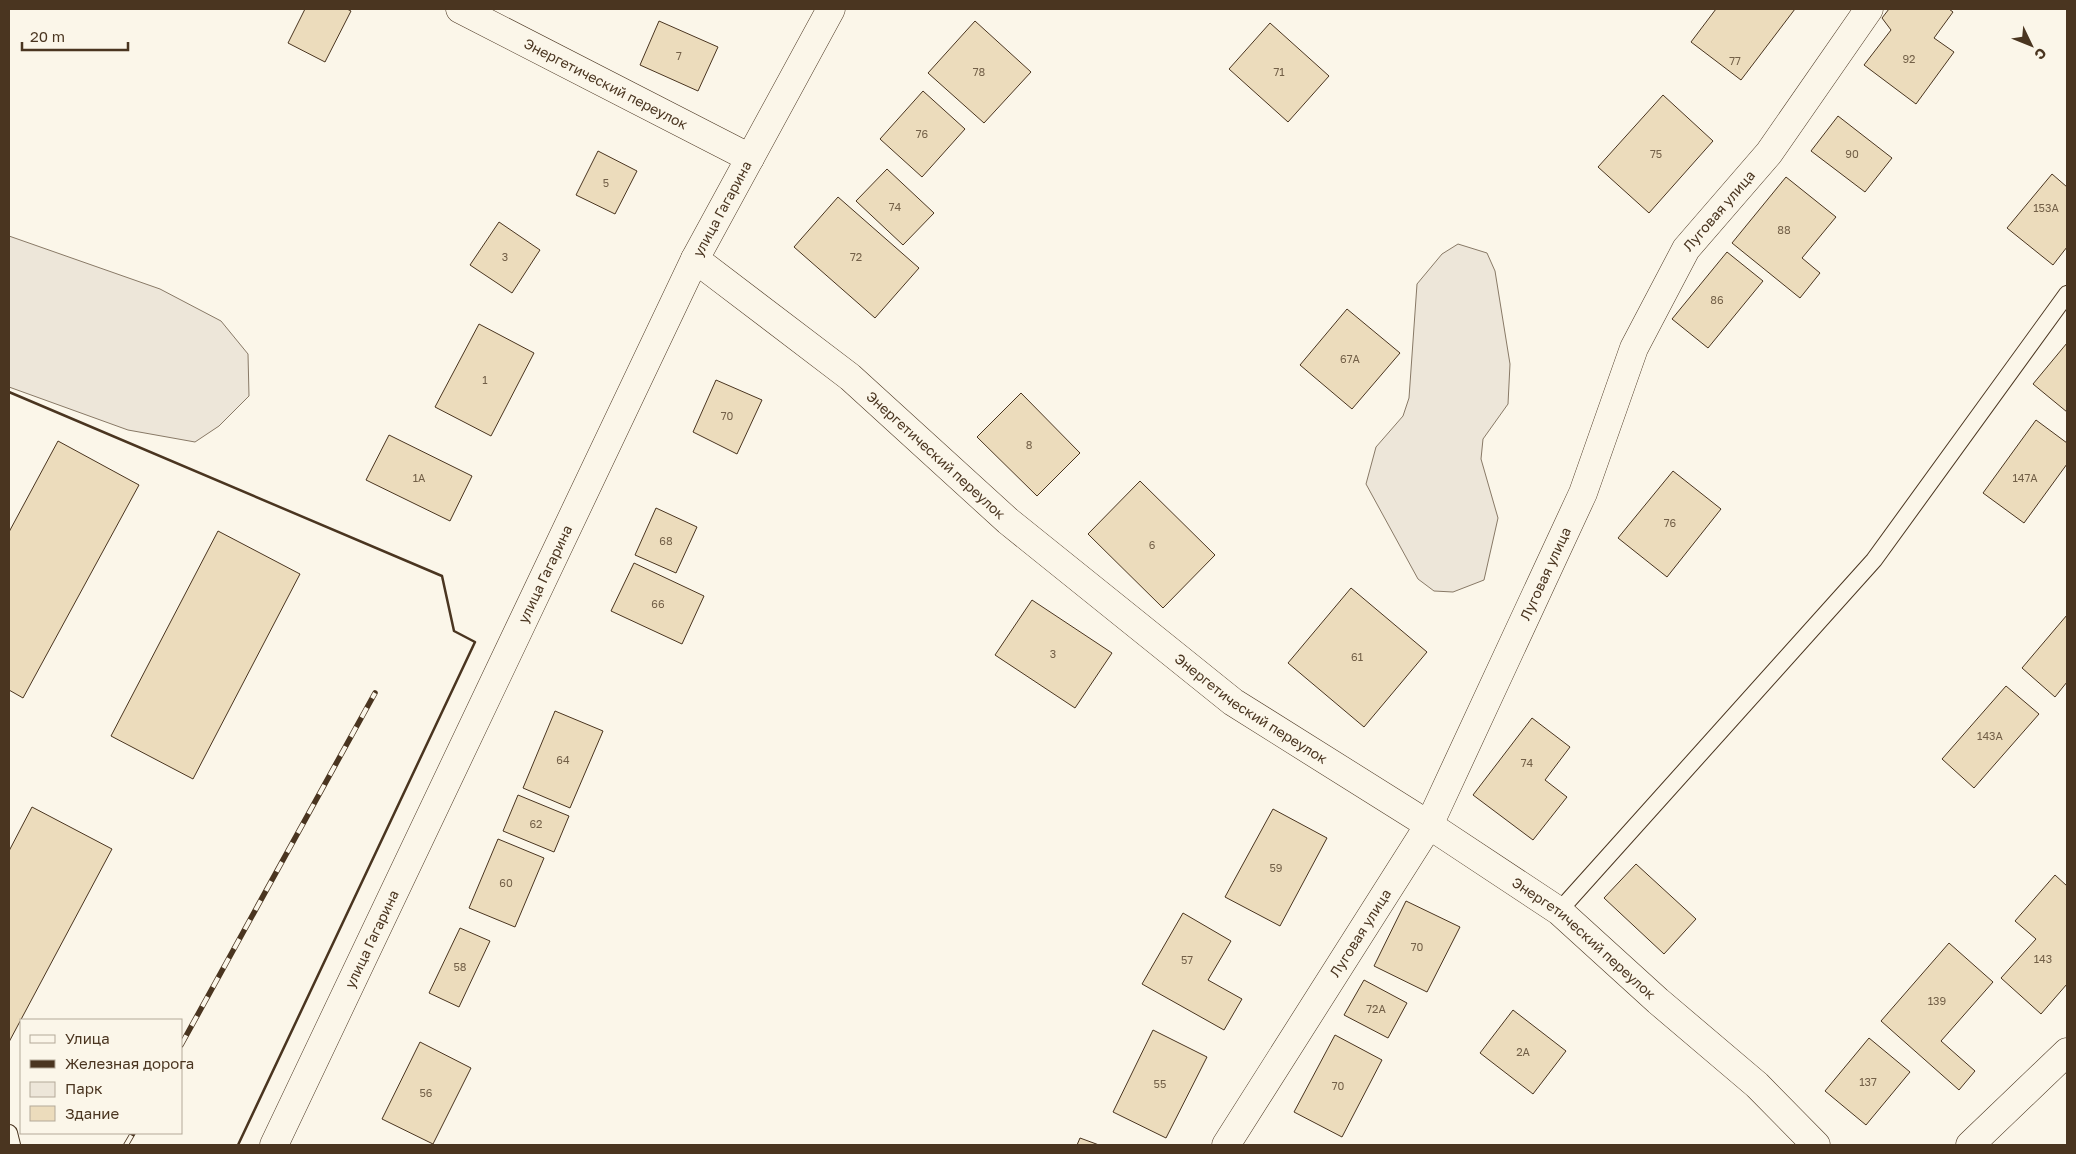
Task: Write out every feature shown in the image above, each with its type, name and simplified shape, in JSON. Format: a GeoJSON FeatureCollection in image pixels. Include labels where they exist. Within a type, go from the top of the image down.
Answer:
{"type":"FeatureCollection","features":[{"type":"Feature","properties":{"kind":"street","name":"Энергетический переулок"},"geometry":{"type":"LineString","coordinates":[[460,9],[750,158]]}},
{"type":"Feature","properties":{"kind":"street","name":"улица Гагарина"},"geometry":{"type":"LineString","coordinates":[[274,1145],[695,259],[831,9]]}},
{"type":"Feature","properties":{"kind":"street","name":"Луговая улица"},"geometry":{"type":"LineString","coordinates":[[1226,1145],[1429,825],[1583,493],[1634,348],[1686,249],[1769,153],[1869,9]]}},
{"type":"Feature","properties":{"kind":"street","name":"Энергетический переулок"},"geometry":{"type":"LineString","coordinates":[[695,259],[850,377],[1008,521],[1233,702],[1429,825],[1559,911],[1658,1001],[1757,1085],[1816,1145]]}},
{"type":"Feature","properties":{"kind":"street"},"geometry":{"type":"LineString","coordinates":[[1970,1145],[2067,1052]]}},
{"type":"Feature","properties":{"kind":"lane"},"geometry":{"type":"LineString","coordinates":[[1559,911],[1874,560],[2067,294]]}},
{"type":"Feature","properties":{"kind":"lane"},"geometry":{"type":"LineString","coordinates":[[9,1133],[12,1145]]}},
{"type":"Feature","properties":{"kind":"green space"},"geometry":{"type":"Polygon","coordinates":[[[9,236],[160,289],[221,321],[248,354],[249,396],[219,426],[195,442],[128,430],[9,387],[9,236]]]}},
{"type":"Feature","properties":{"kind":"green space"},"geometry":{"type":"Polygon","coordinates":[[[1458,244],[1487,253],[1495,271],[1510,364],[1508,404],[1483,439],[1481,459],[1498,518],[1484,580],[1453,592],[1434,591],[1418,579],[1366,484],[1376,447],[1403,416],[1409,398],[1417,284],[1442,254],[1458,244]]]}},
{"type":"Feature","properties":{"kind":"building"},"geometry":{"type":"Polygon","coordinates":[[[305,9],[347,9],[351,11],[325,62],[288,43],[305,9]]]}},
{"type":"Feature","properties":{"kind":"building"},"geometry":{"type":"Polygon","coordinates":[[[1716,9],[1795,9],[1741,80],[1691,42],[1716,9]]]}},
{"type":"Feature","properties":{"kind":"building"},"geometry":{"type":"Polygon","coordinates":[[[1889,9],[1949,9],[1953,12],[1934,38],[1954,52],[1916,104],[1864,65],[1891,30],[1882,18],[1889,9]]]}},
{"type":"Feature","properties":{"kind":"building"},"geometry":{"type":"Polygon","coordinates":[[[659,21],[718,47],[698,91],[640,65],[659,21]]]}},
{"type":"Feature","properties":{"kind":"building"},"geometry":{"type":"Polygon","coordinates":[[[975,21],[1031,72],[984,123],[928,73],[975,21]]]}},
{"type":"Feature","properties":{"kind":"building"},"geometry":{"type":"Polygon","coordinates":[[[1270,23],[1329,76],[1288,122],[1229,69],[1270,23]]]}},
{"type":"Feature","properties":{"kind":"building"},"geometry":{"type":"Polygon","coordinates":[[[923,91],[965,129],[922,177],[880,139],[923,91]]]}},
{"type":"Feature","properties":{"kind":"building"},"geometry":{"type":"Polygon","coordinates":[[[1663,95],[1713,141],[1649,213],[1598,167],[1663,95]]]}},
{"type":"Feature","properties":{"kind":"building"},"geometry":{"type":"Polygon","coordinates":[[[1838,116],[1892,158],[1865,192],[1811,151],[1838,116]]]}},
{"type":"Feature","properties":{"kind":"building"},"geometry":{"type":"Polygon","coordinates":[[[598,151],[637,171],[615,214],[576,195],[598,151]]]}},
{"type":"Feature","properties":{"kind":"building"},"geometry":{"type":"Polygon","coordinates":[[[887,169],[934,213],[903,245],[856,201],[887,169]]]}},
{"type":"Feature","properties":{"kind":"building"},"geometry":{"type":"Polygon","coordinates":[[[2052,174],[2067,187],[2067,247],[2053,265],[2007,228],[2052,174]]]}},
{"type":"Feature","properties":{"kind":"building"},"geometry":{"type":"Polygon","coordinates":[[[1786,177],[1836,217],[1802,258],[1820,273],[1800,298],[1732,243],[1786,177]]]}},
{"type":"Feature","properties":{"kind":"building"},"geometry":{"type":"Polygon","coordinates":[[[838,197],[919,268],[875,318],[794,247],[838,197]]]}},
{"type":"Feature","properties":{"kind":"building"},"geometry":{"type":"Polygon","coordinates":[[[499,222],[540,250],[512,293],[470,265],[499,222]]]}},
{"type":"Feature","properties":{"kind":"building"},"geometry":{"type":"Polygon","coordinates":[[[1727,252],[1763,281],[1708,348],[1672,319],[1727,252]]]}},
{"type":"Feature","properties":{"kind":"building"},"geometry":{"type":"Polygon","coordinates":[[[1347,309],[1400,353],[1352,409],[1300,365],[1347,309]]]}},
{"type":"Feature","properties":{"kind":"building"},"geometry":{"type":"Polygon","coordinates":[[[479,324],[534,353],[491,436],[435,407],[479,324]]]}},
{"type":"Feature","properties":{"kind":"building"},"geometry":{"type":"Polygon","coordinates":[[[2067,343],[2067,412],[2033,384],[2067,343]]]}},
{"type":"Feature","properties":{"kind":"building"},"geometry":{"type":"Polygon","coordinates":[[[716,380],[762,400],[737,454],[693,432],[716,380]]]}},
{"type":"Feature","properties":{"kind":"building"},"geometry":{"type":"Polygon","coordinates":[[[1021,393],[1080,453],[1037,496],[977,437],[1021,393]]]}},
{"type":"Feature","properties":{"kind":"building"},"geometry":{"type":"Polygon","coordinates":[[[2036,420],[2067,443],[2067,464],[2024,523],[1983,493],[2036,420]]]}},
{"type":"Feature","properties":{"kind":"building"},"geometry":{"type":"Polygon","coordinates":[[[389,435],[472,476],[450,521],[366,480],[389,435]]]}},
{"type":"Feature","properties":{"kind":"building"},"geometry":{"type":"Polygon","coordinates":[[[58,441],[139,485],[23,698],[9,690],[9,532],[58,441]]]}},
{"type":"Feature","properties":{"kind":"building"},"geometry":{"type":"Polygon","coordinates":[[[1673,471],[1721,509],[1667,577],[1618,538],[1673,471]]]}},
{"type":"Feature","properties":{"kind":"building"},"geometry":{"type":"Polygon","coordinates":[[[1140,481],[1215,555],[1163,608],[1088,534],[1140,481]]]}},
{"type":"Feature","properties":{"kind":"building"},"geometry":{"type":"Polygon","coordinates":[[[656,508],[697,527],[676,573],[635,555],[656,508]]]}},
{"type":"Feature","properties":{"kind":"building"},"geometry":{"type":"Polygon","coordinates":[[[218,531],[300,574],[193,779],[111,736],[218,531]]]}},
{"type":"Feature","properties":{"kind":"building"},"geometry":{"type":"Polygon","coordinates":[[[634,563],[704,596],[682,644],[611,611],[634,563]]]}},
{"type":"Feature","properties":{"kind":"building"},"geometry":{"type":"Polygon","coordinates":[[[1351,588],[1427,652],[1364,727],[1288,663],[1351,588]]]}},
{"type":"Feature","properties":{"kind":"building"},"geometry":{"type":"Polygon","coordinates":[[[1032,600],[1112,653],[1075,708],[995,655],[1032,600]]]}},
{"type":"Feature","properties":{"kind":"building"},"geometry":{"type":"Polygon","coordinates":[[[2067,615],[2067,682],[2055,697],[2022,668],[2067,615]]]}},
{"type":"Feature","properties":{"kind":"building"},"geometry":{"type":"Polygon","coordinates":[[[2006,686],[2039,714],[1974,788],[1942,759],[2006,686]]]}},
{"type":"Feature","properties":{"kind":"building"},"geometry":{"type":"Polygon","coordinates":[[[555,711],[603,731],[570,808],[523,788],[555,711]]]}},
{"type":"Feature","properties":{"kind":"building"},"geometry":{"type":"Polygon","coordinates":[[[1532,718],[1570,747],[1545,780],[1567,797],[1533,840],[1473,795],[1532,718]]]}},
{"type":"Feature","properties":{"kind":"building"},"geometry":{"type":"Polygon","coordinates":[[[518,795],[569,816],[554,852],[503,831],[518,795]]]}},
{"type":"Feature","properties":{"kind":"building"},"geometry":{"type":"Polygon","coordinates":[[[32,807],[112,849],[9,1042],[9,851],[32,807]]]}},
{"type":"Feature","properties":{"kind":"building"},"geometry":{"type":"Polygon","coordinates":[[[1273,809],[1327,838],[1280,926],[1225,897],[1273,809]]]}},
{"type":"Feature","properties":{"kind":"building"},"geometry":{"type":"Polygon","coordinates":[[[498,839],[544,858],[515,927],[469,908],[498,839]]]}},
{"type":"Feature","properties":{"kind":"building"},"geometry":{"type":"Polygon","coordinates":[[[1636,864],[1696,919],[1664,954],[1604,898],[1636,864]]]}},
{"type":"Feature","properties":{"kind":"building"},"geometry":{"type":"Polygon","coordinates":[[[2055,875],[2067,886],[2067,984],[2041,1014],[2001,978],[2036,939],[2015,921],[2055,875]]]}},
{"type":"Feature","properties":{"kind":"building"},"geometry":{"type":"Polygon","coordinates":[[[1406,901],[1460,927],[1427,992],[1374,966],[1406,901]]]}},
{"type":"Feature","properties":{"kind":"building"},"geometry":{"type":"Polygon","coordinates":[[[1183,913],[1231,941],[1208,980],[1242,999],[1224,1030],[1142,984],[1183,913]]]}},
{"type":"Feature","properties":{"kind":"building"},"geometry":{"type":"Polygon","coordinates":[[[460,928],[490,941],[459,1007],[429,993],[460,928]]]}},
{"type":"Feature","properties":{"kind":"building"},"geometry":{"type":"Polygon","coordinates":[[[1949,943],[1993,982],[1941,1041],[1975,1071],[1959,1090],[1881,1021],[1949,943]]]}},
{"type":"Feature","properties":{"kind":"building"},"geometry":{"type":"Polygon","coordinates":[[[1364,980],[1407,1003],[1388,1038],[1344,1015],[1364,980]]]}},
{"type":"Feature","properties":{"kind":"building"},"geometry":{"type":"Polygon","coordinates":[[[1513,1010],[1566,1051],[1533,1094],[1480,1053],[1513,1010]]]}},
{"type":"Feature","properties":{"kind":"building"},"geometry":{"type":"Polygon","coordinates":[[[1153,1030],[1207,1057],[1166,1138],[1113,1112],[1153,1030]]]}},
{"type":"Feature","properties":{"kind":"building"},"geometry":{"type":"Polygon","coordinates":[[[1335,1035],[1382,1060],[1342,1137],[1294,1112],[1335,1035]]]}},
{"type":"Feature","properties":{"kind":"building"},"geometry":{"type":"Polygon","coordinates":[[[1869,1038],[1910,1072],[1866,1125],[1825,1091],[1869,1038]]]}},
{"type":"Feature","properties":{"kind":"building"},"geometry":{"type":"Polygon","coordinates":[[[420,1042],[471,1068],[433,1144],[382,1119],[420,1042]]]}},
{"type":"Feature","properties":{"kind":"building"},"geometry":{"type":"Polygon","coordinates":[[[1080,1138],[1099,1145],[1077,1145],[1080,1138]]]}},
{"type":"Feature","properties":{"kind":"railway"},"geometry":{"type":"LineString","coordinates":[[182,1043],[375,693]]}},
{"type":"Feature","properties":{"kind":"railway"},"geometry":{"type":"LineString","coordinates":[[126,1145],[132,1134]]}},
{"type":"Feature","properties":{"kind":"wall"},"geometry":{"type":"LineString","coordinates":[[9,392],[442,576],[454,631],[475,642],[238,1145]]}}]}
